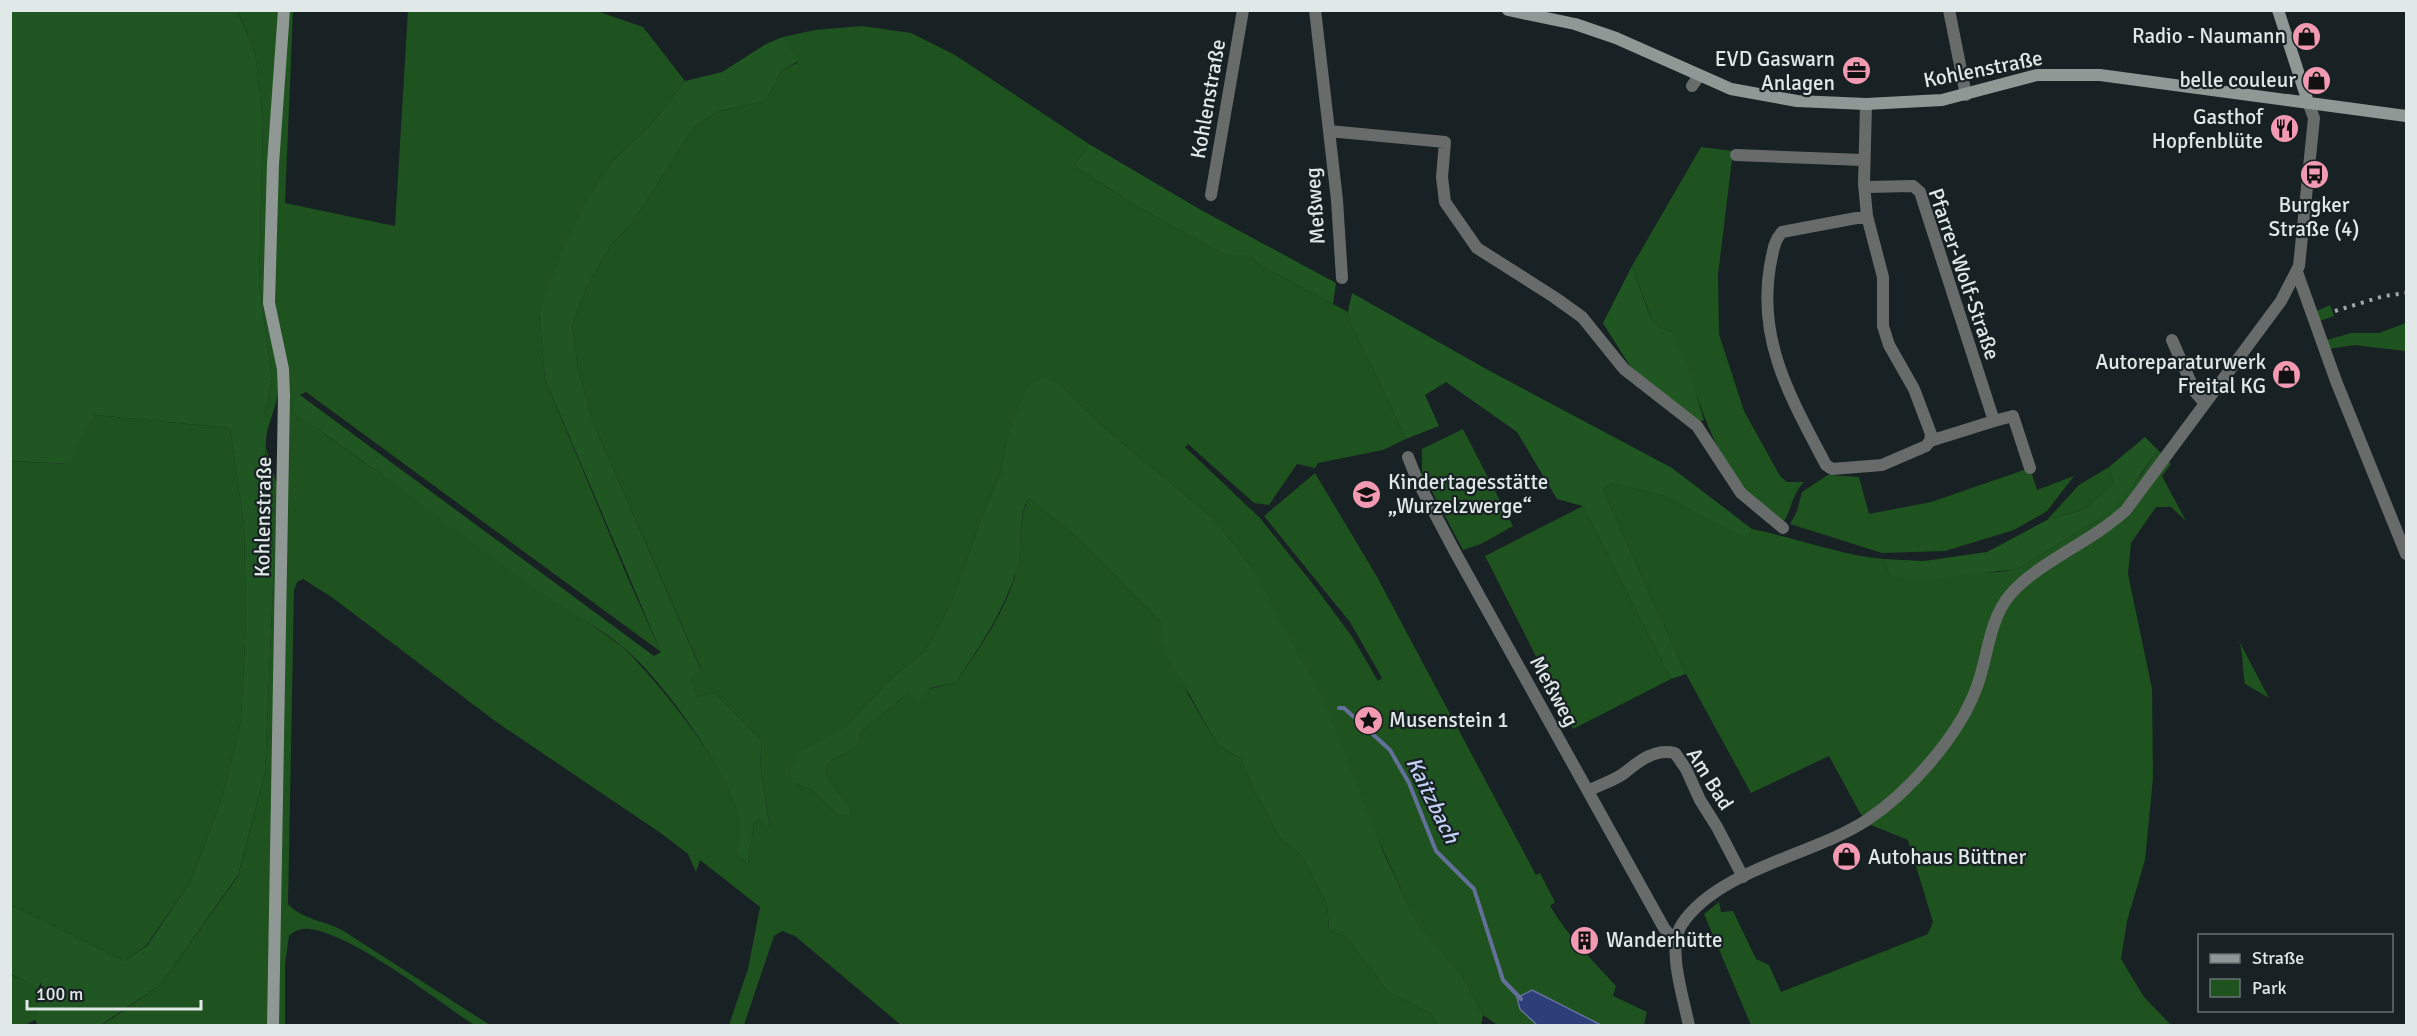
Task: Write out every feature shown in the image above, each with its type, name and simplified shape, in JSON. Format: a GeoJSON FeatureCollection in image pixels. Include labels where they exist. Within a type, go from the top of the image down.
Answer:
{"type":"FeatureCollection","features":[{"type":"Feature","properties":{"kind":"street","name":"Kohlenstraße"},"geometry":{"type":"LineString","coordinates":[[273,1026],[284,395],[283,369],[269,303],[273,164],[284,10]]}},
{"type":"Feature","properties":{"kind":"street","name":"Kohlenstraße"},"geometry":{"type":"LineString","coordinates":[[1211,195],[1243,10]]}},
{"type":"Feature","properties":{"kind":"street","name":"Meßweg"},"geometry":{"type":"LineString","coordinates":[[1315,10],[1329,131],[1342,278]]}},
{"type":"Feature","properties":{"kind":"street","name":"Kohlenstraße"},"geometry":{"type":"LineString","coordinates":[[1508,10],[1575,24],[1616,38],[1695,81],[1763,97],[1817,103],[1866,104],[1942,100],[2027,77],[2067,73],[2100,75],[2406,116]]}},
{"type":"Feature","properties":{"kind":"street"},"geometry":{"type":"LineString","coordinates":[[1949,10],[1966,95]]}},
{"type":"Feature","properties":{"kind":"street"},"geometry":{"type":"LineString","coordinates":[[1689,1026],[1676,956],[1676,936],[1682,924],[1703,903],[1743,877],[1866,821],[1920,772],[1956,731],[1976,689],[1992,630],[2009,596],[2028,579],[2093,537],[2126,510],[2281,301],[2297,272],[2314,118],[2278,10]]}},
{"type":"Feature","properties":{"kind":"street"},"geometry":{"type":"LineString","coordinates":[[1866,104],[1864,187],[1867,216],[1883,277],[1883,326],[1889,345],[1914,389],[1931,434],[1926,446],[1882,465],[1832,469],[1826,465],[1789,390],[1771,343],[1766,316],[1767,282],[1775,239],[1788,228],[1867,216]]}},
{"type":"Feature","properties":{"kind":"street"},"geometry":{"type":"LineString","coordinates":[[1329,131],[1445,142],[1442,177],[1445,202],[1478,248],[1581,317],[1624,369],[1697,426],[1741,493],[1783,528]]}},
{"type":"Feature","properties":{"kind":"street"},"geometry":{"type":"LineString","coordinates":[[1736,155],[1863,160]]}},
{"type":"Feature","properties":{"kind":"street","name":"Pfarrer-Wolf-Straße"},"geometry":{"type":"LineString","coordinates":[[1864,187],[1913,186],[1920,192],[1994,421]]}},
{"type":"Feature","properties":{"kind":"street"},"geometry":{"type":"LineString","coordinates":[[2297,272],[2345,402],[2406,554]]}},
{"type":"Feature","properties":{"kind":"street"},"geometry":{"type":"LineString","coordinates":[[2172,340],[2195,392],[2204,402]]}},
{"type":"Feature","properties":{"kind":"street"},"geometry":{"type":"LineString","coordinates":[[1930,441],[2013,416],[2030,468]]}},
{"type":"Feature","properties":{"kind":"street","name":"Meßweg"},"geometry":{"type":"LineString","coordinates":[[1408,457],[1418,482],[1455,552],[1664,928],[1669,934],[1676,936]]}},
{"type":"Feature","properties":{"kind":"street","name":"Am Bad"},"geometry":{"type":"LineString","coordinates":[[1588,791],[1623,774],[1653,754],[1666,751],[1674,753],[1686,769],[1696,793],[1718,826],[1743,877]]}},
{"type":"Feature","properties":{"kind":"green space"},"geometry":{"type":"Polygon","coordinates":[[[11,10],[237,11],[255,52],[263,121],[259,284],[272,379],[264,414],[267,427],[265,455],[274,562],[265,772],[238,875],[160,985],[101,1025],[38,1025],[35,1020],[43,990],[11,974],[11,905],[124,961],[147,946],[191,881],[222,798],[241,721],[246,620],[244,525],[230,428],[95,415],[68,464],[11,461],[11,10]]]}},
{"type":"Feature","properties":{"kind":"green space"},"geometry":{"type":"Polygon","coordinates":[[[237,10],[293,11],[285,203],[395,226],[408,11],[597,11],[643,27],[685,81],[653,122],[611,163],[595,186],[539,312],[545,379],[661,652],[306,392],[300,395],[295,413],[624,648],[657,684],[696,734],[728,787],[738,811],[741,832],[737,854],[748,865],[754,823],[760,819],[770,828],[760,762],[762,741],[715,693],[697,697],[689,679],[701,669],[593,422],[578,369],[572,325],[588,285],[611,244],[630,226],[694,127],[719,111],[766,101],[781,71],[798,62],[783,37],[815,30],[862,26],[911,33],[955,55],[1089,144],[1074,166],[1140,208],[1225,255],[1251,255],[1258,264],[1348,312],[1350,322],[1406,439],[1383,450],[1318,463],[1315,468],[1297,464],[1269,505],[1254,503],[1188,444],[1185,447],[1260,518],[1353,638],[1378,681],[1382,678],[1350,622],[1264,516],[1315,473],[1376,575],[1536,875],[1540,873],[1555,902],[1550,906],[1573,938],[1616,986],[1613,996],[1647,1012],[1644,1025],[1499,1026],[1483,1015],[1463,977],[1419,928],[1253,569],[1214,519],[1107,430],[1062,387],[1007,439],[1000,474],[982,516],[951,604],[925,651],[895,675],[845,727],[826,739],[793,782],[811,789],[838,815],[849,807],[825,773],[829,762],[858,746],[861,732],[907,694],[955,683],[991,629],[1012,585],[1019,561],[1023,514],[1029,498],[1081,541],[1162,623],[1188,694],[1217,744],[1241,759],[1254,790],[1280,838],[1302,856],[1327,904],[1329,930],[1347,937],[1388,992],[1431,1014],[1439,1025],[901,1025],[795,936],[782,931],[774,936],[744,1025],[729,1025],[748,969],[760,907],[700,860],[696,872],[688,854],[662,834],[495,721],[333,598],[303,579],[297,582],[294,590],[288,904],[306,916],[342,930],[490,1025],[474,1025],[371,955],[328,934],[307,929],[298,930],[289,936],[285,964],[285,1025],[101,1026],[160,985],[238,876],[265,772],[274,562],[265,445],[276,482],[283,488],[278,396],[266,435],[264,414],[272,379],[259,284],[263,121],[255,52],[237,10]]]}},
{"type":"Feature","properties":{"kind":"green space"},"geometry":{"type":"Polygon","coordinates":[[[783,37],[798,61],[781,71],[766,101],[719,111],[694,127],[630,226],[611,244],[588,285],[572,325],[578,369],[593,422],[701,670],[690,679],[697,697],[715,693],[762,741],[760,762],[770,829],[760,819],[754,823],[748,865],[737,854],[740,832],[739,816],[719,770],[689,723],[638,661],[612,639],[529,584],[294,413],[293,403],[300,395],[654,656],[661,652],[545,379],[539,312],[560,257],[595,186],[611,163],[653,122],[685,81],[722,72],[766,44],[783,37]]]}},
{"type":"Feature","properties":{"kind":"green space"},"geometry":{"type":"Polygon","coordinates":[[[1089,144],[1201,210],[1336,283],[1333,304],[1258,264],[1251,255],[1225,255],[1140,208],[1074,166],[1089,144]]]}},
{"type":"Feature","properties":{"kind":"green space"},"geometry":{"type":"Polygon","coordinates":[[[1701,147],[1733,151],[1718,275],[1719,334],[1744,411],[1780,476],[1787,482],[1804,482],[1783,523],[1751,498],[1733,475],[1712,436],[1672,332],[1659,327],[1653,321],[1632,266],[1701,147]]]}},
{"type":"Feature","properties":{"kind":"green space"},"geometry":{"type":"Polygon","coordinates":[[[1632,266],[1653,321],[1659,327],[1672,332],[1686,362],[1704,420],[1698,422],[1630,366],[1603,323],[1632,266]]]}},
{"type":"Feature","properties":{"kind":"green space"},"geometry":{"type":"Polygon","coordinates":[[[1352,293],[1488,370],[1672,468],[1752,529],[1747,538],[1664,496],[1611,483],[1603,490],[1686,674],[1671,679],[1583,506],[1557,499],[1517,432],[1446,382],[1425,395],[1439,426],[1406,439],[1350,322],[1348,312],[1352,293]]]}},
{"type":"Feature","properties":{"kind":"green space"},"geometry":{"type":"Polygon","coordinates":[[[2330,305],[2334,316],[2320,321],[2317,311],[2330,305]]]}},
{"type":"Feature","properties":{"kind":"green space"},"geometry":{"type":"Polygon","coordinates":[[[2406,323],[2406,351],[2354,345],[2329,349],[2327,340],[2351,333],[2379,333],[2406,323]]]}},
{"type":"Feature","properties":{"kind":"green space"},"geometry":{"type":"Polygon","coordinates":[[[1044,378],[1062,387],[1107,430],[1214,519],[1253,569],[1326,706],[1384,854],[1419,927],[1463,977],[1483,1015],[1481,1025],[1439,1025],[1431,1014],[1388,992],[1347,937],[1329,930],[1327,904],[1302,856],[1280,838],[1254,790],[1241,759],[1217,744],[1160,642],[1162,623],[1081,541],[1029,498],[1021,523],[1017,570],[1005,600],[990,629],[955,683],[930,688],[919,702],[907,694],[861,732],[858,746],[829,762],[825,773],[849,807],[849,814],[838,815],[811,789],[793,782],[790,770],[799,753],[845,727],[895,675],[925,651],[951,604],[982,516],[1000,474],[1007,439],[1027,387],[1044,378]]]}},
{"type":"Feature","properties":{"kind":"green space"},"geometry":{"type":"Polygon","coordinates":[[[95,415],[230,428],[244,525],[246,620],[241,721],[222,798],[191,881],[146,946],[124,961],[11,905],[10,461],[67,464],[95,415]]]}},
{"type":"Feature","properties":{"kind":"green space"},"geometry":{"type":"Polygon","coordinates":[[[1463,429],[1513,526],[1481,544],[1463,550],[1426,480],[1422,481],[1422,449],[1463,429]]]}},
{"type":"Feature","properties":{"kind":"green space"},"geometry":{"type":"Polygon","coordinates":[[[2145,437],[2158,450],[2125,496],[2101,518],[2017,569],[1920,580],[1890,576],[1883,559],[1924,561],[1987,552],[2047,520],[2083,510],[2114,483],[2109,467],[2145,437]]]}},
{"type":"Feature","properties":{"kind":"green space"},"geometry":{"type":"Polygon","coordinates":[[[2158,450],[2171,464],[2162,476],[2186,521],[2171,507],[2156,507],[2131,543],[2128,574],[2152,689],[2153,778],[2145,860],[2127,921],[2121,959],[2144,997],[2171,1025],[1751,1025],[1704,914],[1719,902],[1721,912],[1733,911],[1756,959],[1769,965],[1781,992],[1928,934],[1933,922],[1908,840],[1871,825],[1860,813],[1829,756],[1751,793],[1686,674],[1603,490],[1611,483],[1664,496],[1747,537],[1752,529],[1866,557],[1883,559],[1890,576],[1998,572],[2017,569],[2101,518],[2141,475],[2158,450]]]}},
{"type":"Feature","properties":{"kind":"green space"},"geometry":{"type":"Polygon","coordinates":[[[2109,467],[2114,483],[2083,510],[2047,520],[2079,485],[2109,467]]]}},
{"type":"Feature","properties":{"kind":"green space"},"geometry":{"type":"Polygon","coordinates":[[[2030,468],[2037,490],[2074,476],[2047,511],[2014,530],[1945,551],[1882,553],[1790,524],[1797,511],[1802,492],[1828,475],[1859,477],[1869,514],[1931,502],[2030,468]]]}},
{"type":"Feature","properties":{"kind":"green space"},"geometry":{"type":"Polygon","coordinates":[[[1583,506],[1671,679],[1573,729],[1485,556],[1583,506]]]}},
{"type":"Feature","properties":{"kind":"green space"},"geometry":{"type":"Polygon","coordinates":[[[2239,641],[2269,698],[2245,684],[2239,641]]]}},
{"type":"Feature","properties":{"kind":"green space"},"geometry":{"type":"Polygon","coordinates":[[[10,974],[44,990],[35,1020],[25,1025],[11,1025],[10,974]]]}},
{"type":"Feature","properties":{"kind":"water"},"geometry":{"type":"Polygon","coordinates":[[[1532,990],[1601,1025],[1537,1025],[1520,1009],[1517,998],[1532,990]]]}},
{"type":"Feature","properties":{"kind":"waterway","name":"Kaitzbach"},"geometry":{"type":"LineString","coordinates":[[1339,708],[1344,708],[1390,750],[1409,783],[1436,851],[1474,889],[1503,980],[1521,999]]}},
{"type":"Feature","properties":{"kind":"railway"},"geometry":{"type":"LineString","coordinates":[[2335,311],[2384,296],[2406,293]]}},
{"type":"Feature","properties":{"kind":"place","name":"Radio - Naumann"},"geometry":{"type":"Point","coordinates":[2307,36]}},
{"type":"Feature","properties":{"kind":"place","name":"EVD Gaswarn Anlagen"},"geometry":{"type":"Point","coordinates":[1856,71]}},
{"type":"Feature","properties":{"kind":"place","name":"belle couleur"},"geometry":{"type":"Point","coordinates":[2317,80]}},
{"type":"Feature","properties":{"kind":"place","name":"Gasthof Hopfenblüte"},"geometry":{"type":"Point","coordinates":[2284,129]}},
{"type":"Feature","properties":{"kind":"place","name":"Burgker Straße (4)"},"geometry":{"type":"Point","coordinates":[2314,174]}},
{"type":"Feature","properties":{"kind":"place","name":"Autoreparaturwerk Freital KG"},"geometry":{"type":"Point","coordinates":[2287,374]}},
{"type":"Feature","properties":{"kind":"place","name":"Kindertagesstätte „Wurzelzwerge“"},"geometry":{"type":"Point","coordinates":[1367,494]}},
{"type":"Feature","properties":{"kind":"place","name":"Musenstein 1"},"geometry":{"type":"Point","coordinates":[1368,720]}},
{"type":"Feature","properties":{"kind":"place","name":"Autohaus Büttner"},"geometry":{"type":"Point","coordinates":[1847,857]}},
{"type":"Feature","properties":{"kind":"place","name":"Wanderhütte"},"geometry":{"type":"Point","coordinates":[1585,940]}}]}
